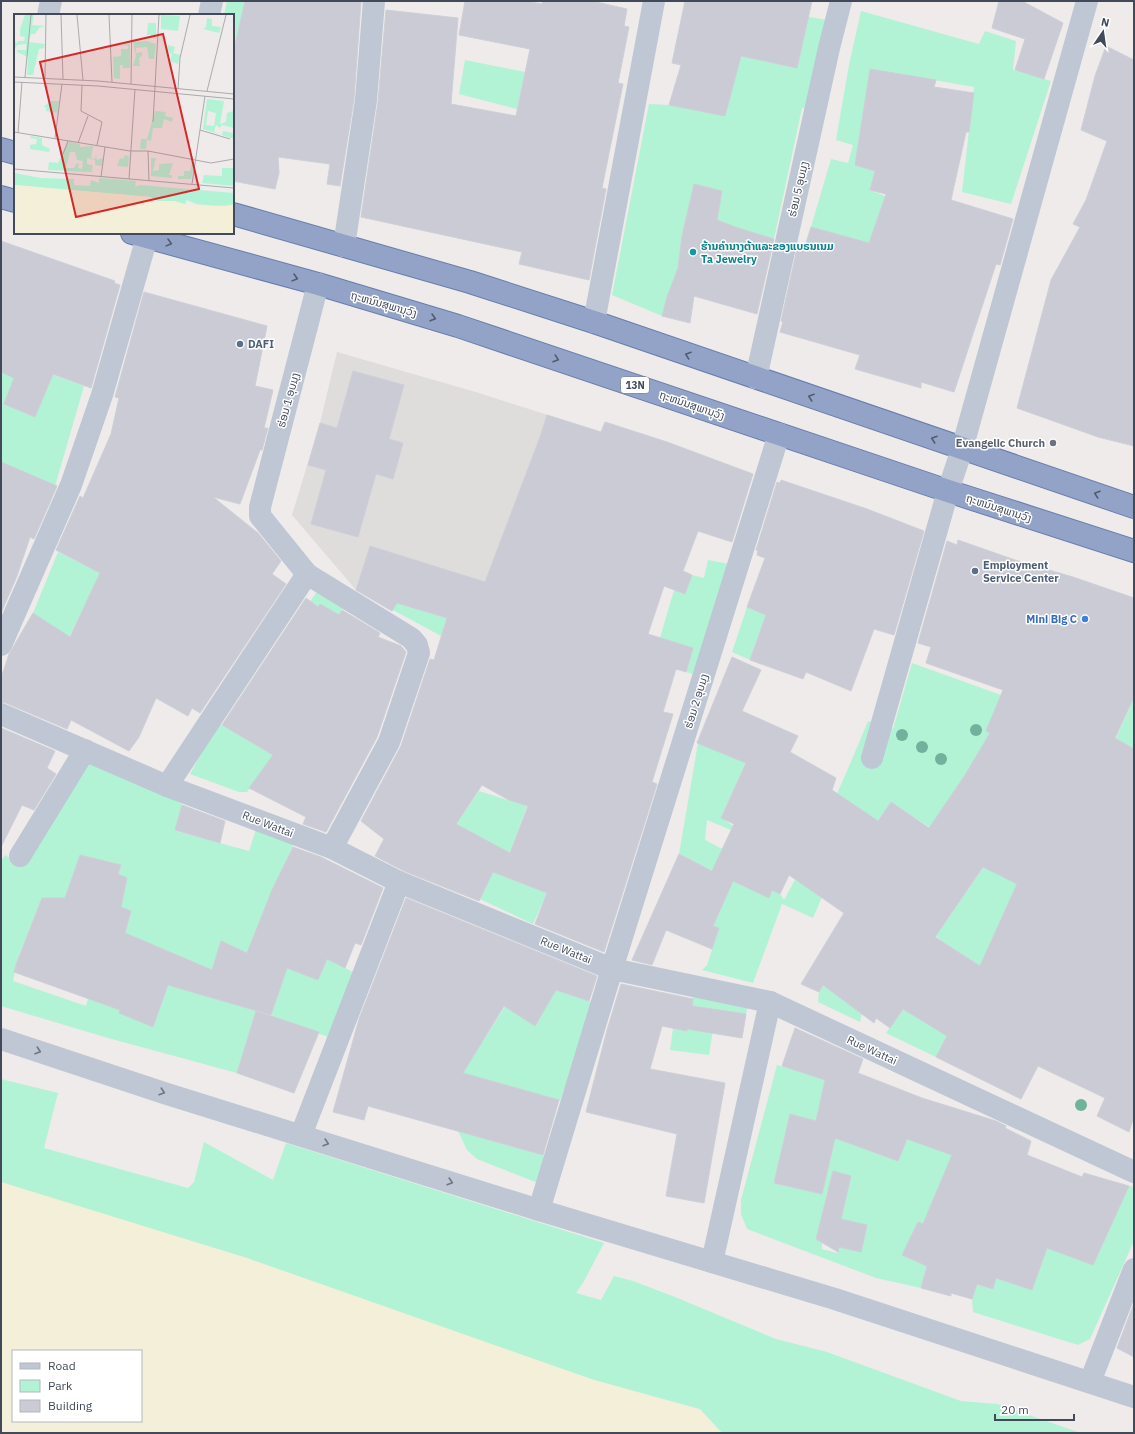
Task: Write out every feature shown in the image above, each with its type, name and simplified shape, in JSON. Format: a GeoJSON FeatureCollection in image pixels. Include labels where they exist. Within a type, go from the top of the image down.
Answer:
{"type":"FeatureCollection","features":[{"type":"Feature","properties":{"kind":"highway"},"geometry":{"type":"LineString","coordinates":[[1,197],[14,201]]}},
{"type":"Feature","properties":{"kind":"highway"},"geometry":{"type":"LineString","coordinates":[[234,214],[470,282],[594,322],[1134,507]]}},
{"type":"Feature","properties":{"kind":"highway","name":"ຖະຫນົນສຸພານຸວົງ"},"geometry":{"type":"LineString","coordinates":[[140,235],[318,284],[458,326],[948,491],[1134,551]]}},
{"type":"Feature","properties":{"kind":"street"},"geometry":{"type":"LineString","coordinates":[[48,14],[51,1]]}},
{"type":"Feature","properties":{"kind":"street"},"geometry":{"type":"LineString","coordinates":[[209,14],[212,1]]}},
{"type":"Feature","properties":{"kind":"street"},"geometry":{"type":"LineString","coordinates":[[344,246],[366,100],[374,1]]}},
{"type":"Feature","properties":{"kind":"street"},"geometry":{"type":"LineString","coordinates":[[594,322],[654,1]]}},
{"type":"Feature","properties":{"kind":"street","name":"ຮ່ອມ 5 ອຸບມຸງ"},"geometry":{"type":"LineString","coordinates":[[756,378],[829,48],[841,1]]}},
{"type":"Feature","properties":{"kind":"street"},"geometry":{"type":"LineString","coordinates":[[872,758],[948,491],[962,449],[1087,1]]}},
{"type":"Feature","properties":{"kind":"street"},"geometry":{"type":"LineString","coordinates":[[1,645],[73,478],[102,395],[140,235]]}},
{"type":"Feature","properties":{"kind":"street","name":"ຮ່ອມ 1 ອຸບມຸງ"},"geometry":{"type":"LineString","coordinates":[[308,574],[260,516],[260,507],[318,284]]}},
{"type":"Feature","properties":{"kind":"street","name":"ຮ່ອມ 2 ອຸບມຸງ"},"geometry":{"type":"LineString","coordinates":[[540,1210],[612,969],[779,434]]}},
{"type":"Feature","properties":{"kind":"street"},"geometry":{"type":"LineString","coordinates":[[167,786],[308,574],[411,638],[417,645],[419,653],[389,742],[332,848]]}},
{"type":"Feature","properties":{"kind":"street","name":"Rue Wattai"},"geometry":{"type":"LineString","coordinates":[[1,714],[167,786],[332,848],[399,882],[612,969],[770,1002],[1134,1172]]}},
{"type":"Feature","properties":{"kind":"street"},"geometry":{"type":"LineString","coordinates":[[20,856],[85,750]]}},
{"type":"Feature","properties":{"kind":"street"},"geometry":{"type":"LineString","coordinates":[[301,1135],[399,882]]}},
{"type":"Feature","properties":{"kind":"street"},"geometry":{"type":"LineString","coordinates":[[712,1262],[770,1002]]}},
{"type":"Feature","properties":{"kind":"street"},"geometry":{"type":"LineString","coordinates":[[1,1039],[164,1093],[540,1210],[835,1299],[1134,1397]]}},
{"type":"Feature","properties":{"kind":"street"},"geometry":{"type":"LineString","coordinates":[[1090,1382],[1134,1269]]}},
{"type":"Feature","properties":{"kind":"shaded area"},"geometry":{"type":"Polygon","coordinates":[[[337,352],[479,393],[601,432],[462,623],[356,590],[292,515],[320,423],[337,352]]]}},
{"type":"Feature","properties":{"kind":"green space"},"geometry":{"type":"Polygon","coordinates":[[[227,1],[241,1],[245,3],[234,52],[234,14],[224,14],[227,1]]]}},
{"type":"Feature","properties":{"kind":"green space"},"geometry":{"type":"Polygon","coordinates":[[[861,11],[979,44],[985,31],[1016,41],[1013,70],[1051,81],[1011,204],[962,192],[974,87],[870,69],[863,116],[877,163],[870,190],[885,196],[869,243],[811,227],[831,159],[848,163],[853,145],[836,140],[849,65],[861,11]]]}},
{"type":"Feature","properties":{"kind":"green space"},"geometry":{"type":"Polygon","coordinates":[[[805,16],[832,21],[809,109],[802,108],[774,239],[716,222],[722,191],[694,184],[682,236],[678,268],[667,297],[662,316],[612,295],[649,104],[669,105],[725,116],[740,56],[797,68],[804,37],[805,16]]]}},
{"type":"Feature","properties":{"kind":"green space"},"geometry":{"type":"Polygon","coordinates":[[[465,60],[525,72],[517,109],[459,94],[465,60]]]}},
{"type":"Feature","properties":{"kind":"green space"},"geometry":{"type":"Polygon","coordinates":[[[21,363],[84,386],[49,507],[40,503],[1,462],[1,372],[15,378],[21,363]],[[11,385],[4,404],[35,417],[43,398],[11,385]]]}},
{"type":"Feature","properties":{"kind":"green space"},"geometry":{"type":"Polygon","coordinates":[[[58,552],[110,578],[95,585],[69,637],[33,613],[58,552]]]}},
{"type":"Feature","properties":{"kind":"green space"},"geometry":{"type":"Polygon","coordinates":[[[708,560],[729,564],[697,675],[686,672],[693,648],[660,638],[674,590],[685,593],[692,575],[704,578],[708,560]]]}},
{"type":"Feature","properties":{"kind":"green space"},"geometry":{"type":"Polygon","coordinates":[[[318,590],[344,606],[339,615],[293,652],[280,646],[318,590]]]}},
{"type":"Feature","properties":{"kind":"green space"},"geometry":{"type":"Polygon","coordinates":[[[356,590],[462,623],[441,636],[356,590]]]}},
{"type":"Feature","properties":{"kind":"green space"},"geometry":{"type":"Polygon","coordinates":[[[747,607],[777,620],[771,637],[759,633],[750,660],[732,652],[747,607]]]}},
{"type":"Feature","properties":{"kind":"green space"},"geometry":{"type":"Polygon","coordinates":[[[912,663],[1001,695],[986,731],[1055,760],[965,775],[932,828],[891,802],[822,897],[813,918],[782,904],[753,983],[702,970],[707,965],[719,928],[713,926],[733,881],[769,897],[772,890],[780,894],[784,900],[829,812],[868,721],[893,729],[912,663]]]}},
{"type":"Feature","properties":{"kind":"green space"},"geometry":{"type":"Polygon","coordinates":[[[1134,691],[1134,749],[1116,738],[1130,707],[1134,691]]]}},
{"type":"Feature","properties":{"kind":"green space"},"geometry":{"type":"Polygon","coordinates":[[[218,723],[273,755],[247,792],[239,792],[190,774],[218,723]]]}},
{"type":"Feature","properties":{"kind":"green space"},"geometry":{"type":"Polygon","coordinates":[[[698,743],[746,762],[721,817],[733,826],[731,830],[707,820],[705,840],[732,854],[721,875],[679,854],[698,743]]]}},
{"type":"Feature","properties":{"kind":"green space"},"geometry":{"type":"Polygon","coordinates":[[[88,761],[159,791],[182,804],[176,831],[249,851],[257,826],[294,843],[276,883],[297,972],[318,980],[327,959],[357,974],[331,1038],[271,1016],[286,970],[222,942],[203,995],[256,1011],[237,1073],[108,1038],[1,1006],[1,861],[5,855],[21,865],[88,761]],[[80,855],[65,898],[42,898],[18,958],[13,981],[86,1006],[92,983],[135,972],[119,1013],[153,1027],[168,986],[181,957],[125,933],[131,911],[121,907],[127,878],[118,874],[121,865],[80,855]]]}},
{"type":"Feature","properties":{"kind":"green space"},"geometry":{"type":"Polygon","coordinates":[[[479,791],[527,806],[500,875],[547,893],[533,924],[480,899],[504,850],[456,824],[479,791]]]}},
{"type":"Feature","properties":{"kind":"green space"},"geometry":{"type":"Polygon","coordinates":[[[985,865],[995,873],[1019,885],[1014,892],[993,937],[982,967],[942,941],[888,900],[900,886],[947,920],[985,865]]]}},
{"type":"Feature","properties":{"kind":"green space"},"geometry":{"type":"Polygon","coordinates":[[[857,934],[832,991],[862,1014],[860,1022],[818,1002],[819,992],[857,934]]]}},
{"type":"Feature","properties":{"kind":"green space"},"geometry":{"type":"Polygon","coordinates":[[[556,990],[595,1003],[560,1101],[462,1073],[471,1040],[483,1041],[505,1006],[535,1026],[556,990]]]}},
{"type":"Feature","properties":{"kind":"green space"},"geometry":{"type":"Polygon","coordinates":[[[694,993],[749,1002],[746,1014],[716,1010],[709,1055],[670,1050],[673,1028],[687,1031],[694,993]]]}},
{"type":"Feature","properties":{"kind":"green space"},"geometry":{"type":"Polygon","coordinates":[[[903,1009],[947,1036],[936,1057],[886,1033],[903,1009]]]}},
{"type":"Feature","properties":{"kind":"green space"},"geometry":{"type":"Polygon","coordinates":[[[777,1065],[825,1080],[816,1121],[790,1114],[774,1183],[822,1194],[835,1138],[898,1161],[907,1139],[962,1158],[928,1226],[918,1222],[902,1255],[914,1261],[916,1255],[928,1260],[921,1288],[876,1278],[747,1229],[741,1214],[741,1200],[777,1065]],[[828,1190],[816,1239],[822,1243],[822,1249],[837,1253],[839,1247],[861,1252],[841,1219],[847,1194],[828,1190]]]}},
{"type":"Feature","properties":{"kind":"green space"},"geometry":{"type":"Polygon","coordinates":[[[1,1079],[58,1093],[44,1148],[188,1188],[194,1182],[204,1142],[273,1180],[286,1143],[604,1243],[583,1283],[576,1293],[601,1300],[614,1276],[633,1281],[776,1339],[827,1352],[961,1401],[997,1404],[1081,1433],[722,1433],[700,1409],[594,1380],[1,1182],[1,1079]]]}},
{"type":"Feature","properties":{"kind":"green space"},"geometry":{"type":"Polygon","coordinates":[[[458,1131],[545,1156],[538,1183],[477,1159],[467,1150],[458,1131]]]}},
{"type":"Feature","properties":{"kind":"green space"},"geometry":{"type":"Polygon","coordinates":[[[1129,1186],[1134,1187],[1134,1241],[1090,1339],[1078,1345],[973,1312],[972,1299],[977,1284],[993,1289],[996,1278],[1032,1290],[1047,1248],[1093,1265],[1129,1186]]]}},
{"type":"Feature","properties":{"kind":"sand"},"geometry":{"type":"Polygon","coordinates":[[[1,1182],[247,1258],[594,1380],[700,1410],[722,1433],[1,1433],[1,1182]]]}},
{"type":"Feature","properties":{"kind":"building"},"geometry":{"type":"Polygon","coordinates":[[[245,1],[361,1],[354,99],[340,186],[327,184],[330,164],[278,157],[279,173],[275,189],[234,181],[234,50],[245,1]]]}},
{"type":"Feature","properties":{"kind":"building"},"geometry":{"type":"Polygon","coordinates":[[[465,1],[524,1],[542,4],[543,1],[592,1],[627,9],[624,26],[629,27],[618,83],[623,84],[602,188],[606,189],[589,280],[519,264],[522,252],[361,217],[378,102],[386,10],[458,18],[451,104],[516,116],[530,49],[459,35],[465,1]]]}},
{"type":"Feature","properties":{"kind":"building"},"geometry":{"type":"Polygon","coordinates":[[[685,1],[812,1],[797,68],[741,56],[725,116],[669,105],[681,65],[672,63],[685,1]]]}},
{"type":"Feature","properties":{"kind":"building"},"geometry":{"type":"Polygon","coordinates":[[[999,1],[1022,1],[1063,23],[1044,79],[1015,70],[1025,39],[992,28],[999,1]]]}},
{"type":"Feature","properties":{"kind":"building"},"geometry":{"type":"Polygon","coordinates":[[[1106,46],[1134,60],[1134,446],[1098,437],[1017,408],[1051,280],[1080,227],[1073,224],[1086,200],[1107,141],[1081,130],[1095,76],[1106,46]]]}},
{"type":"Feature","properties":{"kind":"building"},"geometry":{"type":"Polygon","coordinates":[[[870,69],[936,80],[934,87],[974,93],[969,132],[966,132],[951,200],[1013,219],[1000,265],[996,264],[954,392],[921,382],[921,388],[855,369],[860,355],[780,332],[783,322],[781,321],[798,244],[805,246],[811,227],[869,243],[886,194],[870,190],[875,171],[855,165],[870,69]]]}},
{"type":"Feature","properties":{"kind":"building"},"geometry":{"type":"Polygon","coordinates":[[[694,184],[722,191],[717,220],[774,239],[757,314],[694,296],[690,323],[662,316],[667,297],[678,268],[682,236],[694,184]]]}},
{"type":"Feature","properties":{"kind":"building"},"geometry":{"type":"Polygon","coordinates":[[[1,241],[115,281],[114,283],[120,285],[91,388],[53,374],[35,417],[4,404],[14,378],[1,372],[1,241]]]}},
{"type":"Feature","properties":{"kind":"building"},"geometry":{"type":"Polygon","coordinates":[[[144,292],[267,326],[255,386],[273,390],[264,428],[268,428],[262,450],[260,450],[240,504],[213,497],[258,533],[281,561],[272,574],[286,584],[200,713],[192,708],[188,716],[156,698],[139,737],[129,751],[71,720],[67,729],[1,702],[1,678],[9,654],[33,613],[70,637],[100,573],[56,550],[80,496],[83,498],[111,434],[119,398],[115,397],[144,292]]]}},
{"type":"Feature","properties":{"kind":"building"},"geometry":{"type":"Polygon","coordinates":[[[353,371],[404,385],[389,439],[403,443],[393,479],[376,474],[358,537],[311,524],[326,470],[308,465],[320,423],[337,428],[353,371]]]}},
{"type":"Feature","properties":{"kind":"building"},"geometry":{"type":"Polygon","coordinates":[[[547,415],[601,432],[605,422],[667,442],[753,474],[732,542],[698,531],[683,571],[692,575],[685,594],[664,586],[648,634],[693,648],[686,672],[676,669],[663,712],[673,714],[652,782],[657,784],[604,952],[535,924],[547,893],[493,872],[479,901],[404,871],[375,856],[384,839],[361,821],[401,746],[430,659],[434,660],[447,618],[397,603],[392,611],[356,590],[370,546],[485,582],[547,415]],[[482,785],[456,824],[510,853],[528,806],[509,800],[482,785]]]}},
{"type":"Feature","properties":{"kind":"building"},"geometry":{"type":"Polygon","coordinates":[[[1,462],[57,486],[34,539],[30,537],[17,576],[1,613],[1,462]]]}},
{"type":"Feature","properties":{"kind":"building"},"geometry":{"type":"Polygon","coordinates":[[[781,480],[867,509],[924,531],[894,635],[874,629],[851,691],[806,672],[803,679],[750,660],[766,615],[747,607],[765,558],[757,555],[758,551],[756,550],[777,482],[780,483],[781,480]]]}},
{"type":"Feature","properties":{"kind":"building"},"geometry":{"type":"Polygon","coordinates":[[[958,540],[1134,598],[1134,697],[1115,738],[1134,749],[1134,1117],[1129,1132],[1097,1116],[1105,1098],[1038,1066],[1021,1099],[936,1057],[947,1036],[903,1009],[890,1028],[876,1018],[874,1023],[823,985],[819,992],[801,984],[844,913],[789,875],[780,894],[772,890],[769,898],[733,881],[713,926],[719,928],[712,949],[666,930],[652,965],[632,960],[679,854],[712,871],[734,824],[721,818],[746,763],[697,743],[732,657],[761,670],[742,711],[798,736],[790,752],[836,778],[832,790],[878,821],[891,802],[929,828],[965,775],[990,733],[986,731],[1003,690],[926,663],[931,647],[918,643],[947,541],[957,545],[958,540]],[[983,867],[935,937],[980,966],[1017,884],[983,867]]]}},
{"type":"Feature","properties":{"kind":"building"},"geometry":{"type":"Polygon","coordinates":[[[306,598],[318,607],[320,604],[339,615],[342,610],[380,633],[378,637],[401,646],[406,652],[377,737],[326,832],[303,824],[306,817],[249,788],[273,755],[222,725],[306,598]]]}},
{"type":"Feature","properties":{"kind":"building"},"geometry":{"type":"Polygon","coordinates":[[[1,728],[55,751],[47,768],[56,774],[34,810],[22,805],[1,847],[1,728]]]}},
{"type":"Feature","properties":{"kind":"building"},"geometry":{"type":"Polygon","coordinates":[[[182,805],[225,821],[220,843],[175,830],[182,805]]]}},
{"type":"Feature","properties":{"kind":"building"},"geometry":{"type":"Polygon","coordinates":[[[293,847],[321,857],[383,888],[361,945],[355,943],[345,968],[327,959],[318,980],[287,968],[271,1015],[168,985],[153,1027],[119,1013],[120,1010],[14,972],[42,898],[65,898],[80,855],[121,865],[118,874],[127,878],[121,907],[131,911],[125,933],[212,970],[221,941],[247,953],[272,890],[293,847]]]}},
{"type":"Feature","properties":{"kind":"building"},"geometry":{"type":"Polygon","coordinates":[[[406,898],[597,976],[589,1001],[556,990],[535,1026],[504,1006],[463,1073],[559,1100],[543,1155],[368,1106],[364,1120],[333,1112],[359,1019],[406,898]]]}},
{"type":"Feature","properties":{"kind":"building"},"geometry":{"type":"Polygon","coordinates":[[[621,984],[693,999],[692,1006],[746,1014],[742,1038],[687,1029],[687,1031],[662,1026],[650,1069],[725,1083],[704,1203],[666,1196],[677,1134],[586,1112],[607,1030],[621,984]]]}},
{"type":"Feature","properties":{"kind":"building"},"geometry":{"type":"Polygon","coordinates":[[[256,1011],[319,1032],[294,1093],[237,1073],[256,1011]]]}},
{"type":"Feature","properties":{"kind":"building"},"geometry":{"type":"Polygon","coordinates":[[[795,1028],[863,1059],[858,1073],[922,1098],[996,1121],[1006,1126],[1005,1128],[1031,1141],[1027,1155],[1082,1177],[1084,1173],[1129,1186],[1093,1265],[1047,1248],[1032,1290],[996,1278],[993,1289],[977,1284],[972,1299],[951,1293],[951,1296],[921,1288],[927,1266],[902,1255],[918,1222],[923,1224],[952,1155],[907,1139],[898,1161],[835,1138],[822,1194],[774,1183],[790,1114],[816,1121],[825,1080],[782,1066],[795,1028]]]}},
{"type":"Feature","properties":{"kind":"building"},"geometry":{"type":"Polygon","coordinates":[[[833,1171],[851,1176],[841,1219],[867,1225],[861,1252],[839,1247],[838,1252],[816,1239],[833,1171]]]}},
{"type":"Feature","properties":{"kind":"building"},"geometry":{"type":"Polygon","coordinates":[[[1134,1303],[1134,1357],[1117,1348],[1134,1303]]]}},
{"type":"Feature","properties":{"kind":"place","name":"ຮ້ານຄຳນາງຕ້າແລະຂອງແບຣນເນມ Ta Jewelry"},"geometry":{"type":"Point","coordinates":[693,252]}},
{"type":"Feature","properties":{"kind":"place","name":"DAFI"},"geometry":{"type":"Point","coordinates":[240,344]}},
{"type":"Feature","properties":{"kind":"place","name":"Evangelic Church"},"geometry":{"type":"Point","coordinates":[1053,443]}},
{"type":"Feature","properties":{"kind":"place","name":"Employment Service Center"},"geometry":{"type":"Point","coordinates":[975,571]}},
{"type":"Feature","properties":{"kind":"place","name":"Mini Big C"},"geometry":{"type":"Point","coordinates":[1085,619]}}]}
